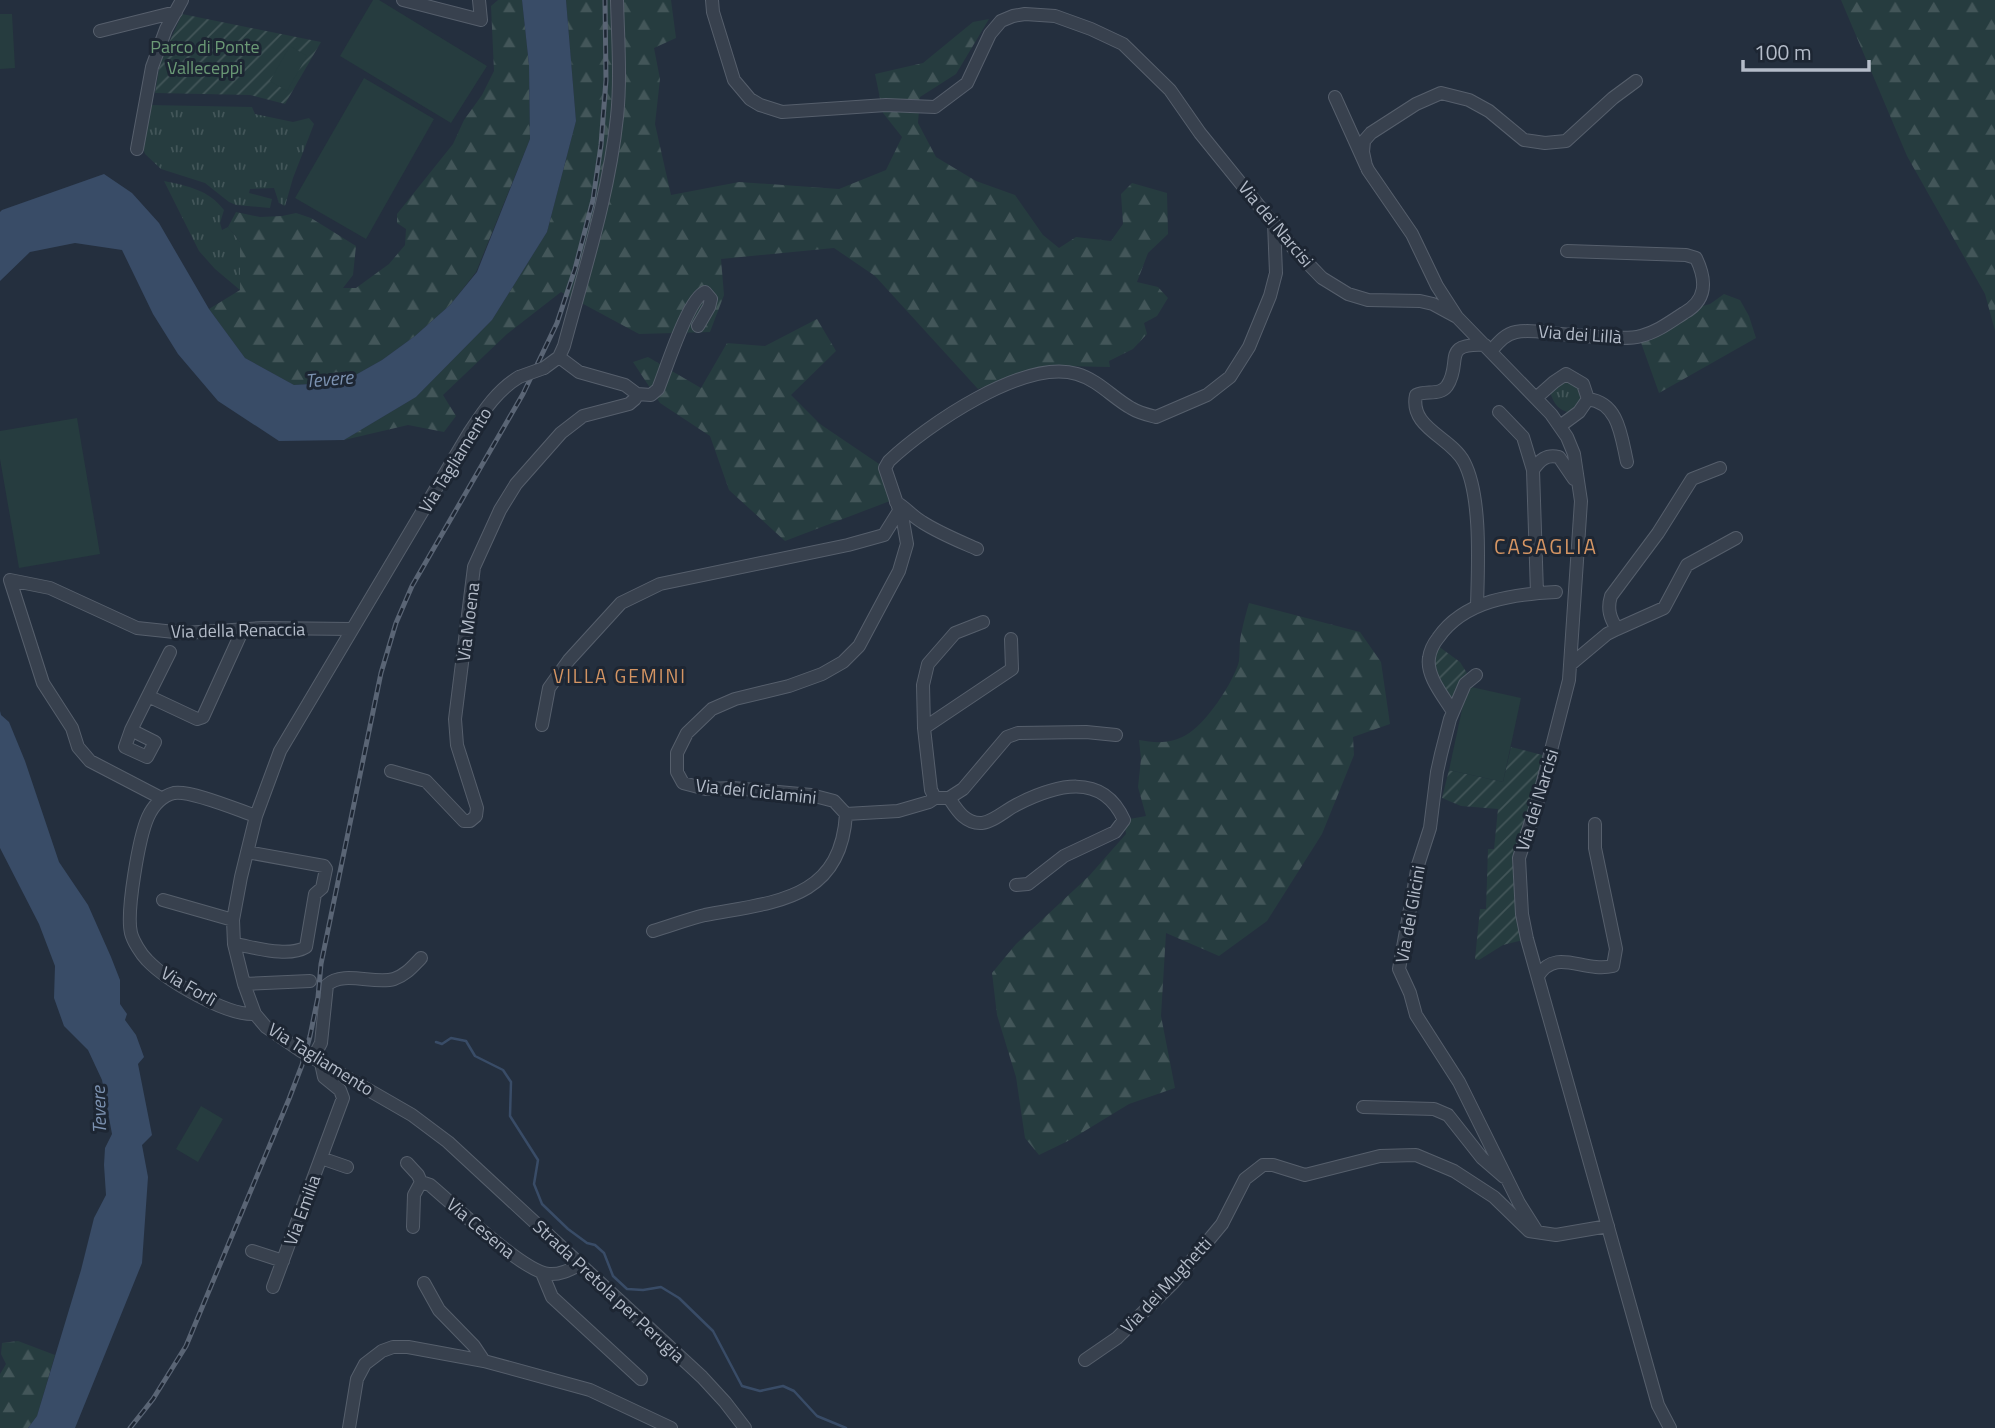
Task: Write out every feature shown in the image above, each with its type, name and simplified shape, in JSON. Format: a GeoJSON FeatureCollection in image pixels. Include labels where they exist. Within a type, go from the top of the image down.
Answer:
{"type":"FeatureCollection","features":[{"type":"Feature","properties":{"kind":"street"},"geometry":{"type":"LineString","coordinates":[[403,0],[481,20],[479,0]]}},
{"type":"Feature","properties":{"kind":"street"},"geometry":{"type":"LineString","coordinates":[[617,0],[619,88],[613,151],[601,209],[559,357],[579,372],[625,385],[637,394]]}},
{"type":"Feature","properties":{"kind":"street","name":"Via dei Narcisi"},"geometry":{"type":"LineString","coordinates":[[712,0],[713,12],[734,80],[750,99],[771,109],[794,112],[886,105],[935,107],[967,83],[990,34],[1001,21],[1025,14],[1055,16],[1123,44],[1170,90],[1200,133],[1306,263],[1348,294],[1381,302],[1420,301],[1433,304],[1457,317],[1560,426],[1574,454],[1581,501],[1569,680],[1554,742],[1519,858],[1522,914],[1658,1405],[1670,1428]]}},
{"type":"Feature","properties":{"kind":"street"},"geometry":{"type":"LineString","coordinates":[[100,31],[179,6]]}},
{"type":"Feature","properties":{"kind":"street"},"geometry":{"type":"LineString","coordinates":[[137,149],[152,67],[179,6]]}},
{"type":"Feature","properties":{"kind":"street"},"geometry":{"type":"LineString","coordinates":[[1366,166],[1364,141],[1371,133],[1416,104],[1441,93],[1469,100],[1489,111],[1524,140],[1545,143],[1566,141],[1636,81]]}},
{"type":"Feature","properties":{"kind":"street"},"geometry":{"type":"LineString","coordinates":[[1335,97],[1366,166],[1412,234],[1437,286],[1457,317]]}},
{"type":"Feature","properties":{"kind":"street","name":"Via dei Ciclamini"},"geometry":{"type":"LineString","coordinates":[[846,814],[834,802],[811,795],[733,788],[706,789],[683,783],[677,772],[677,753],[687,733],[712,709],[735,699],[789,686],[822,674],[843,662],[859,646],[903,561],[907,544],[903,521],[885,468],[889,461],[946,416],[1028,376],[1051,371],[1077,374],[1095,383],[1133,410],[1156,417],[1207,395],[1230,377],[1249,347],[1270,296],[1276,273],[1275,223]]}},
{"type":"Feature","properties":{"kind":"street","name":"Via dei Lillà"},"geometry":{"type":"LineString","coordinates":[[1488,348],[1513,332],[1529,330],[1639,337],[1655,331],[1692,309],[1702,297],[1705,285],[1703,272],[1696,258],[1686,255],[1567,251]]}},
{"type":"Feature","properties":{"kind":"street","name":"Via Moena"},"geometry":{"type":"LineString","coordinates":[[391,771],[426,780],[464,821],[470,821],[476,816],[477,808],[457,745],[455,719],[474,567],[500,510],[516,484],[561,433],[583,416],[629,404],[635,400],[637,394],[652,394],[658,389],[689,308],[699,294],[705,292],[711,299],[698,326]]}},
{"type":"Feature","properties":{"kind":"street"},"geometry":{"type":"LineString","coordinates":[[1477,606],[1477,527],[1469,473],[1463,458],[1421,420],[1414,405],[1416,396],[1424,391],[1439,392],[1446,388],[1453,373],[1454,356],[1459,348],[1469,344],[1488,348]]}},
{"type":"Feature","properties":{"kind":"street","name":"Via Tagliamento"},"geometry":{"type":"LineString","coordinates":[[468,1158],[412,1115],[276,1036],[255,1014],[234,944],[233,920],[256,816],[280,751],[480,417],[509,383],[544,368],[559,357]]}},
{"type":"Feature","properties":{"kind":"street"},"geometry":{"type":"LineString","coordinates":[[1536,398],[1566,374],[1583,384],[1588,399]]}},
{"type":"Feature","properties":{"kind":"street"},"geometry":{"type":"LineString","coordinates":[[1560,426],[1579,412],[1588,399]]}},
{"type":"Feature","properties":{"kind":"street"},"geometry":{"type":"LineString","coordinates":[[1588,399],[1600,400],[1611,410],[1617,422],[1627,462]]}},
{"type":"Feature","properties":{"kind":"street"},"geometry":{"type":"LineString","coordinates":[[1499,412],[1522,437],[1533,470],[1537,593]]}},
{"type":"Feature","properties":{"kind":"street"},"geometry":{"type":"LineString","coordinates":[[1533,470],[1539,460],[1551,455],[1559,457],[1579,489]]}},
{"type":"Feature","properties":{"kind":"street"},"geometry":{"type":"LineString","coordinates":[[1618,629],[1611,619],[1611,596],[1658,533],[1692,479],[1720,468]]}},
{"type":"Feature","properties":{"kind":"street"},"geometry":{"type":"LineString","coordinates":[[542,725],[549,688],[569,660],[621,603],[660,584],[884,535],[897,507],[907,508],[919,520],[978,549]]}},
{"type":"Feature","properties":{"kind":"street"},"geometry":{"type":"LineString","coordinates":[[1570,664],[1607,634],[1664,608],[1687,565],[1736,538]]}},
{"type":"Feature","properties":{"kind":"street","name":"Via della Renaccia"},"geometry":{"type":"LineString","coordinates":[[161,798],[90,761],[78,747],[72,728],[43,684],[10,580],[50,588],[137,628],[184,634],[243,629],[351,629]]}},
{"type":"Feature","properties":{"kind":"street"},"geometry":{"type":"LineString","coordinates":[[1453,712],[1431,675],[1428,658],[1444,629],[1457,616],[1477,606],[1525,594],[1556,592]]}},
{"type":"Feature","properties":{"kind":"street"},"geometry":{"type":"LineString","coordinates":[[935,798],[931,790],[924,728],[923,685],[928,664],[955,633],[983,622]]}},
{"type":"Feature","properties":{"kind":"street"},"geometry":{"type":"LineString","coordinates":[[148,696],[197,719],[203,717],[243,629]]}},
{"type":"Feature","properties":{"kind":"street"},"geometry":{"type":"LineString","coordinates":[[924,728],[1012,669],[1011,639]]}},
{"type":"Feature","properties":{"kind":"street"},"geometry":{"type":"LineString","coordinates":[[131,730],[170,652]]}},
{"type":"Feature","properties":{"kind":"street","name":"Via dei Glicini"},"geometry":{"type":"LineString","coordinates":[[1476,675],[1465,684],[1453,712],[1437,772],[1430,828],[1418,865],[1399,969],[1410,993],[1416,1016],[1460,1082],[1494,1148],[1507,1180],[1538,1232]]}},
{"type":"Feature","properties":{"kind":"street"},"geometry":{"type":"LineString","coordinates":[[653,931],[702,916],[758,906],[796,895],[816,884],[841,850],[846,814],[898,811],[935,798],[949,797],[963,789],[1007,737],[1018,733],[1078,732],[1116,736]]}},
{"type":"Feature","properties":{"kind":"street"},"geometry":{"type":"LineString","coordinates":[[949,797],[959,814],[971,821],[984,823],[1038,796],[1076,786],[1093,788],[1105,794],[1118,806],[1124,820],[1115,832],[1063,856],[1028,884],[1016,885]]}},
{"type":"Feature","properties":{"kind":"street"},"geometry":{"type":"LineString","coordinates":[[161,798],[186,792],[256,816]]}},
{"type":"Feature","properties":{"kind":"street","name":"Via Forlì"},"geometry":{"type":"LineString","coordinates":[[161,798],[149,815],[143,831],[130,913],[134,941],[146,960],[184,988],[227,1008],[255,1014]]}},
{"type":"Feature","properties":{"kind":"street"},"geometry":{"type":"LineString","coordinates":[[1538,976],[1544,966],[1553,961],[1600,969],[1613,966],[1616,949],[1595,848],[1595,824]]}},
{"type":"Feature","properties":{"kind":"street"},"geometry":{"type":"LineString","coordinates":[[234,944],[285,951],[306,947],[315,894],[322,888],[326,869],[324,866],[247,852]]}},
{"type":"Feature","properties":{"kind":"street"},"geometry":{"type":"LineString","coordinates":[[163,900],[233,920]]}},
{"type":"Feature","properties":{"kind":"street"},"geometry":{"type":"LineString","coordinates":[[317,1061],[327,985],[330,982],[338,979],[392,980],[405,974],[421,958]]}},
{"type":"Feature","properties":{"kind":"street"},"geometry":{"type":"LineString","coordinates":[[244,984],[310,981]]}},
{"type":"Feature","properties":{"kind":"street","name":"Via Emilia"},"geometry":{"type":"LineString","coordinates":[[273,1287],[343,1098],[340,1090],[324,1077],[317,1061]]}},
{"type":"Feature","properties":{"kind":"street","name":"Via dei Glicini"},"geometry":{"type":"LineString","coordinates":[[1363,1107],[1416,1107],[1434,1109],[1448,1115],[1482,1158],[1507,1180]]}},
{"type":"Feature","properties":{"kind":"street","name":"Via dei Mughetti"},"geometry":{"type":"LineString","coordinates":[[1085,1360],[1117,1338],[1173,1283],[1222,1224],[1245,1179],[1263,1165],[1273,1165],[1305,1175],[1380,1156],[1416,1155],[1454,1171],[1494,1197],[1529,1231],[1538,1232]]}},
{"type":"Feature","properties":{"kind":"street","name":"Via Emilia"},"geometry":{"type":"LineString","coordinates":[[321,1158],[347,1167]]}},
{"type":"Feature","properties":{"kind":"street","name":"Strada Pretola per Perugia"},"geometry":{"type":"LineString","coordinates":[[468,1158],[702,1377],[745,1428]]}},
{"type":"Feature","properties":{"kind":"street","name":"Via Cesena"},"geometry":{"type":"LineString","coordinates":[[407,1163],[421,1182],[430,1185],[523,1263],[542,1273],[552,1297],[641,1379]]}},
{"type":"Feature","properties":{"kind":"street"},"geometry":{"type":"LineString","coordinates":[[413,1227],[414,1195],[421,1182]]}},
{"type":"Feature","properties":{"kind":"street"},"geometry":{"type":"LineString","coordinates":[[1538,1232],[1556,1235],[1608,1226]]}},
{"type":"Feature","properties":{"kind":"street","name":"Via Emilia"},"geometry":{"type":"LineString","coordinates":[[252,1251],[283,1261]]}},
{"type":"Feature","properties":{"kind":"street"},"geometry":{"type":"LineString","coordinates":[[542,1273],[564,1273],[581,1264]]}},
{"type":"Feature","properties":{"kind":"street"},"geometry":{"type":"LineString","coordinates":[[424,1283],[439,1310],[474,1346],[484,1361]]}},
{"type":"Feature","properties":{"kind":"street"},"geometry":{"type":"LineString","coordinates":[[349,1428],[357,1379],[365,1364],[382,1351],[393,1347],[408,1347],[484,1361],[590,1390],[671,1428]]}},
{"type":"Feature","properties":{"kind":"green space"},"geometry":{"type":"Polygon","coordinates":[[[373,0],[379,0],[487,66],[451,123],[340,56],[373,0]]]}},
{"type":"Feature","properties":{"kind":"green space"},"geometry":{"type":"Polygon","coordinates":[[[498,0],[522,0],[529,65],[530,139],[476,272],[450,305],[415,336],[382,360],[343,382],[294,385],[245,358],[209,309],[240,290],[240,242],[228,227],[236,212],[260,217],[296,213],[311,218],[356,246],[353,275],[343,288],[356,288],[389,264],[405,245],[406,229],[397,223],[397,214],[453,144],[464,120],[482,95],[494,71],[491,6],[498,0]]]}},
{"type":"Feature","properties":{"kind":"green space"},"geometry":{"type":"Polygon","coordinates":[[[566,0],[671,0],[676,38],[654,48],[660,79],[655,124],[671,195],[739,182],[839,189],[886,170],[902,137],[883,113],[875,74],[923,63],[973,22],[989,19],[956,74],[920,97],[918,123],[936,157],[976,181],[1015,195],[1043,235],[1059,248],[1076,237],[1111,241],[1123,224],[1121,194],[1132,183],[1167,193],[1168,234],[1148,253],[1137,282],[1158,287],[1168,298],[1157,316],[1144,323],[1147,334],[1133,349],[1109,361],[1110,367],[1060,366],[1019,375],[978,389],[875,276],[834,248],[721,259],[724,295],[710,332],[639,334],[561,292],[507,334],[443,395],[456,416],[444,432],[408,425],[344,440],[416,397],[492,320],[547,232],[576,121],[566,0]]]}},
{"type":"Feature","properties":{"kind":"green space"},"geometry":{"type":"Polygon","coordinates":[[[1841,0],[1995,0],[1995,331],[1985,294],[1907,156],[1841,0]]]}},
{"type":"Feature","properties":{"kind":"green space"},"geometry":{"type":"Polygon","coordinates":[[[0,14],[12,14],[15,68],[0,69],[0,14]]]}},
{"type":"Feature","properties":{"kind":"green space","name":"Parco di Ponte Valleceppi"},"geometry":{"type":"Polygon","coordinates":[[[182,14],[321,42],[285,104],[250,95],[155,93],[160,63],[182,14]]]}},
{"type":"Feature","properties":{"kind":"green space"},"geometry":{"type":"Polygon","coordinates":[[[290,46],[307,56],[287,91],[270,81],[290,46]]]}},
{"type":"Feature","properties":{"kind":"green space"},"geometry":{"type":"Polygon","coordinates":[[[364,78],[434,119],[366,239],[295,198],[364,78]]]}},
{"type":"Feature","properties":{"kind":"green space"},"geometry":{"type":"Polygon","coordinates":[[[148,105],[252,107],[255,114],[293,122],[309,118],[314,124],[285,206],[279,203],[274,188],[250,189],[249,193],[272,199],[270,208],[236,205],[205,183],[161,169],[145,154],[142,145],[148,105]]]}},
{"type":"Feature","properties":{"kind":"green space"},"geometry":{"type":"Polygon","coordinates":[[[164,181],[205,193],[224,210],[220,223],[222,230],[228,227],[240,242],[240,290],[199,251],[164,181]]]}},
{"type":"Feature","properties":{"kind":"green space"},"geometry":{"type":"Polygon","coordinates":[[[1724,294],[1740,300],[1756,338],[1659,393],[1639,337],[1692,309],[1710,304],[1724,294]]]}},
{"type":"Feature","properties":{"kind":"green space"},"geometry":{"type":"Polygon","coordinates":[[[817,319],[836,351],[791,395],[820,424],[885,468],[890,501],[785,541],[729,490],[710,436],[660,403],[633,362],[648,357],[701,388],[727,343],[765,346],[817,319]]]}},
{"type":"Feature","properties":{"kind":"green space"},"geometry":{"type":"Polygon","coordinates":[[[1567,378],[1576,382],[1584,399],[1571,413],[1557,406],[1550,392],[1567,378]]]}},
{"type":"Feature","properties":{"kind":"green space"},"geometry":{"type":"Polygon","coordinates":[[[77,418],[100,554],[19,568],[0,459],[0,431],[77,418]]]}},
{"type":"Feature","properties":{"kind":"green space"},"geometry":{"type":"Polygon","coordinates":[[[1249,603],[1360,632],[1381,662],[1390,724],[1353,737],[1354,755],[1322,834],[1267,921],[1219,956],[1166,933],[1161,1016],[1175,1088],[1129,1104],[1070,1140],[1039,1155],[1025,1138],[1016,1077],[997,1015],[992,973],[1016,944],[1089,876],[1126,834],[1124,820],[1146,816],[1138,787],[1141,759],[1139,740],[1175,740],[1194,730],[1210,713],[1236,670],[1240,638],[1249,603]]]}},
{"type":"Feature","properties":{"kind":"green space"},"geometry":{"type":"Polygon","coordinates":[[[1434,643],[1460,662],[1470,678],[1453,712],[1431,675],[1434,643]]]}},
{"type":"Feature","properties":{"kind":"green space"},"geometry":{"type":"Polygon","coordinates":[[[1467,686],[1521,698],[1503,782],[1449,770],[1467,686]]]}},
{"type":"Feature","properties":{"kind":"green space"},"geometry":{"type":"Polygon","coordinates":[[[1511,747],[1546,756],[1519,858],[1527,939],[1503,945],[1479,960],[1475,959],[1480,909],[1486,909],[1488,849],[1494,849],[1498,809],[1461,806],[1442,798],[1449,770],[1503,782],[1511,747]]]}},
{"type":"Feature","properties":{"kind":"green space"},"geometry":{"type":"Polygon","coordinates":[[[201,1106],[223,1119],[198,1162],[176,1149],[201,1106]]]}},
{"type":"Feature","properties":{"kind":"green space"},"geometry":{"type":"Polygon","coordinates":[[[18,1341],[55,1355],[37,1416],[28,1428],[0,1428],[0,1374],[6,1364],[1,1354],[2,1343],[18,1341]]]}},
{"type":"Feature","properties":{"kind":"water"},"geometry":{"type":"Polygon","coordinates":[[[522,0],[566,0],[576,121],[547,232],[492,320],[416,397],[344,440],[279,441],[218,401],[178,354],[153,314],[122,250],[75,243],[30,252],[0,281],[0,212],[104,174],[132,193],[159,223],[209,309],[245,358],[294,385],[343,382],[382,360],[415,336],[450,305],[477,272],[530,139],[529,65],[522,0]]]}},
{"type":"Feature","properties":{"kind":"water"},"geometry":{"type":"Polygon","coordinates":[[[0,711],[9,722],[25,761],[59,862],[88,905],[111,957],[120,980],[120,1004],[127,1014],[125,1020],[136,1035],[144,1057],[138,1064],[152,1135],[142,1145],[148,1177],[142,1263],[75,1428],[28,1428],[37,1416],[94,1218],[106,1195],[105,1148],[112,1134],[102,1080],[88,1050],[64,1026],[54,998],[55,966],[39,924],[0,848],[0,711]]]}},
{"type":"Feature","properties":{"kind":"waterway"},"geometry":{"type":"LineString","coordinates":[[436,1042],[442,1044],[451,1038],[466,1041],[475,1056],[503,1070],[511,1082],[510,1116],[538,1160],[534,1184],[542,1204],[568,1229],[604,1253],[613,1276],[627,1289],[661,1287],[679,1298],[713,1331],[742,1386],[760,1391],[783,1386],[794,1391],[817,1416],[846,1428]]}},
{"type":"Feature","properties":{"kind":"railway"},"geometry":{"type":"LineString","coordinates":[[130,1428],[153,1399],[186,1346],[302,1065],[318,997],[321,964],[381,673],[396,623],[412,586],[523,394],[557,323],[575,269],[593,200],[601,145],[606,80],[605,0]]}},
{"type":"Feature","properties":{"kind":"district","name":"CASAGLIA"},"geometry":{"type":"Point","coordinates":[1546,546]}},
{"type":"Feature","properties":{"kind":"district","name":"VILLA GEMINI"},"geometry":{"type":"Point","coordinates":[620,675]}},
{"type":"Feature","properties":{"kind":"water label","name":"Tevere"},"geometry":{"type":"Point","coordinates":[329,378]}},
{"type":"Feature","properties":{"kind":"water label","name":"Tevere"},"geometry":{"type":"Point","coordinates":[98,1110]}}]}
